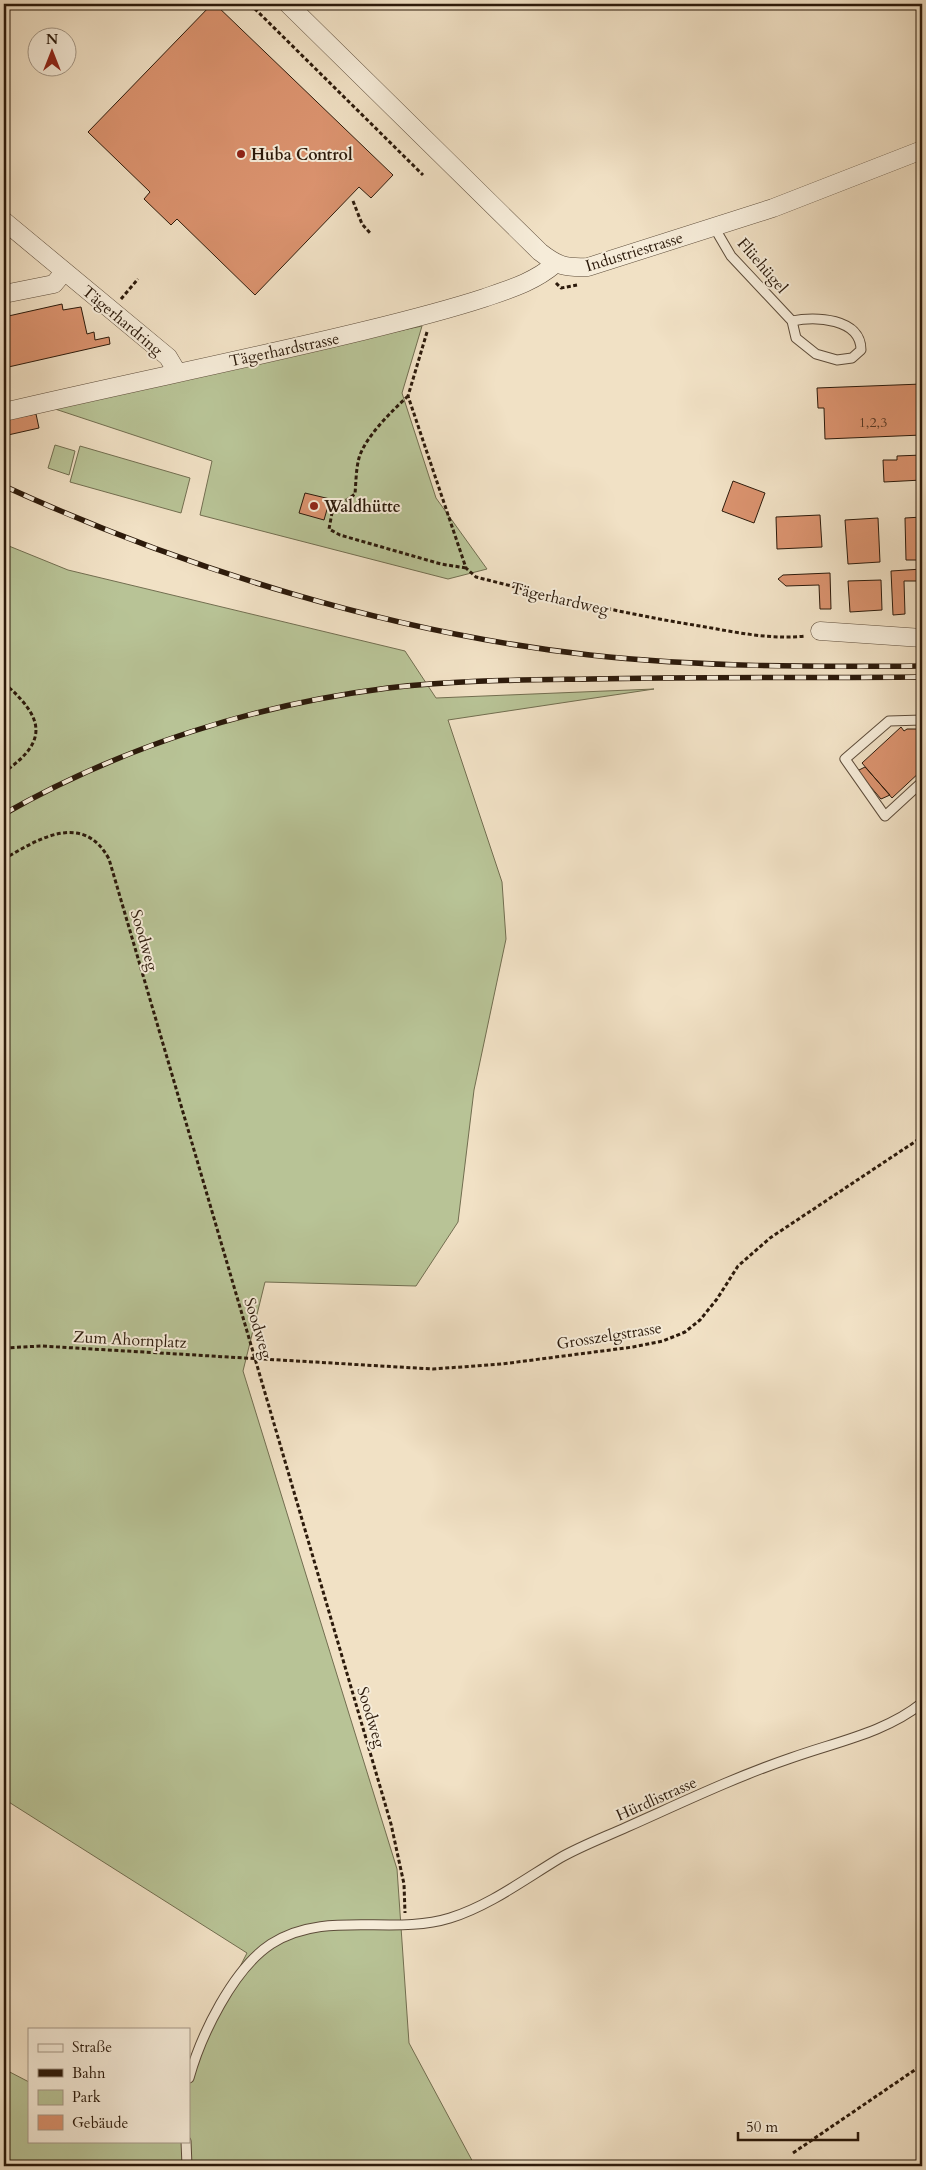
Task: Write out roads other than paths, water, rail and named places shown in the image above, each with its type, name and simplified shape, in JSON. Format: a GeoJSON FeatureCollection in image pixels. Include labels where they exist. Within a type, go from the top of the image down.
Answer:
{"type":"FeatureCollection","features":[{"type":"Feature","properties":{"kind":"street"},"geometry":{"type":"LineString","coordinates":[[288,4],[540,252],[555,264]]}},
{"type":"Feature","properties":{"kind":"street","name":"Industriestrasse"},"geometry":{"type":"LineString","coordinates":[[555,264],[571,268],[588,267],[773,208],[922,150]]}},
{"type":"Feature","properties":{"kind":"street","name":"Tägerhardring"},"geometry":{"type":"LineString","coordinates":[[4,221],[168,357],[177,372]]}},
{"type":"Feature","properties":{"kind":"street","name":"Tägerhardstrasse"},"geometry":{"type":"LineString","coordinates":[[4,412],[177,372],[287,350],[433,315],[526,284],[555,264]]}},
{"type":"Feature","properties":{"kind":"street"},"geometry":{"type":"LineString","coordinates":[[4,294],[54,284],[64,272]]}},
{"type":"Feature","properties":{"kind":"street"},"geometry":{"type":"LineString","coordinates":[[820,631],[922,638]]}},
{"type":"Feature","properties":{"kind":"lane","name":"Flüehügel"},"geometry":{"type":"LineString","coordinates":[[714,227],[731,256],[792,321],[796,338],[816,354],[837,360],[852,358],[861,350],[858,336],[843,324],[807,318],[792,321]]}},
{"type":"Feature","properties":{"kind":"lane"},"geometry":{"type":"LineString","coordinates":[[922,720],[889,722],[845,759],[885,816],[922,782]]}},
{"type":"Feature","properties":{"kind":"lane","name":"Hürdlistrasse"},"geometry":{"type":"LineString","coordinates":[[190,2075],[204,2039],[234,1983],[251,1960],[273,1943],[293,1933],[315,1928],[436,1922],[461,1914],[564,1856],[790,1758],[870,1732],[894,1721],[922,1703]]}},
{"type":"Feature","properties":{"kind":"lane"},"geometry":{"type":"LineString","coordinates":[[186,2142],[187,2166]]}},
{"type":"Feature","properties":{"kind":"railway"},"geometry":{"type":"LineString","coordinates":[[4,486],[73,516],[217,570],[365,614],[440,631],[515,645],[590,655],[673,662],[756,665],[922,666]]}},
{"type":"Feature","properties":{"kind":"railway"},"geometry":{"type":"LineString","coordinates":[[4,814],[95,768],[190,732],[288,705],[388,688],[439,683],[515,680],[922,677]]}},
{"type":"Feature","properties":{"kind":"place","name":"Huba Control"},"geometry":{"type":"Point","coordinates":[241,154]}},
{"type":"Feature","properties":{"kind":"place","name":"Waldhütte"},"geometry":{"type":"Point","coordinates":[314,506]}}]}
